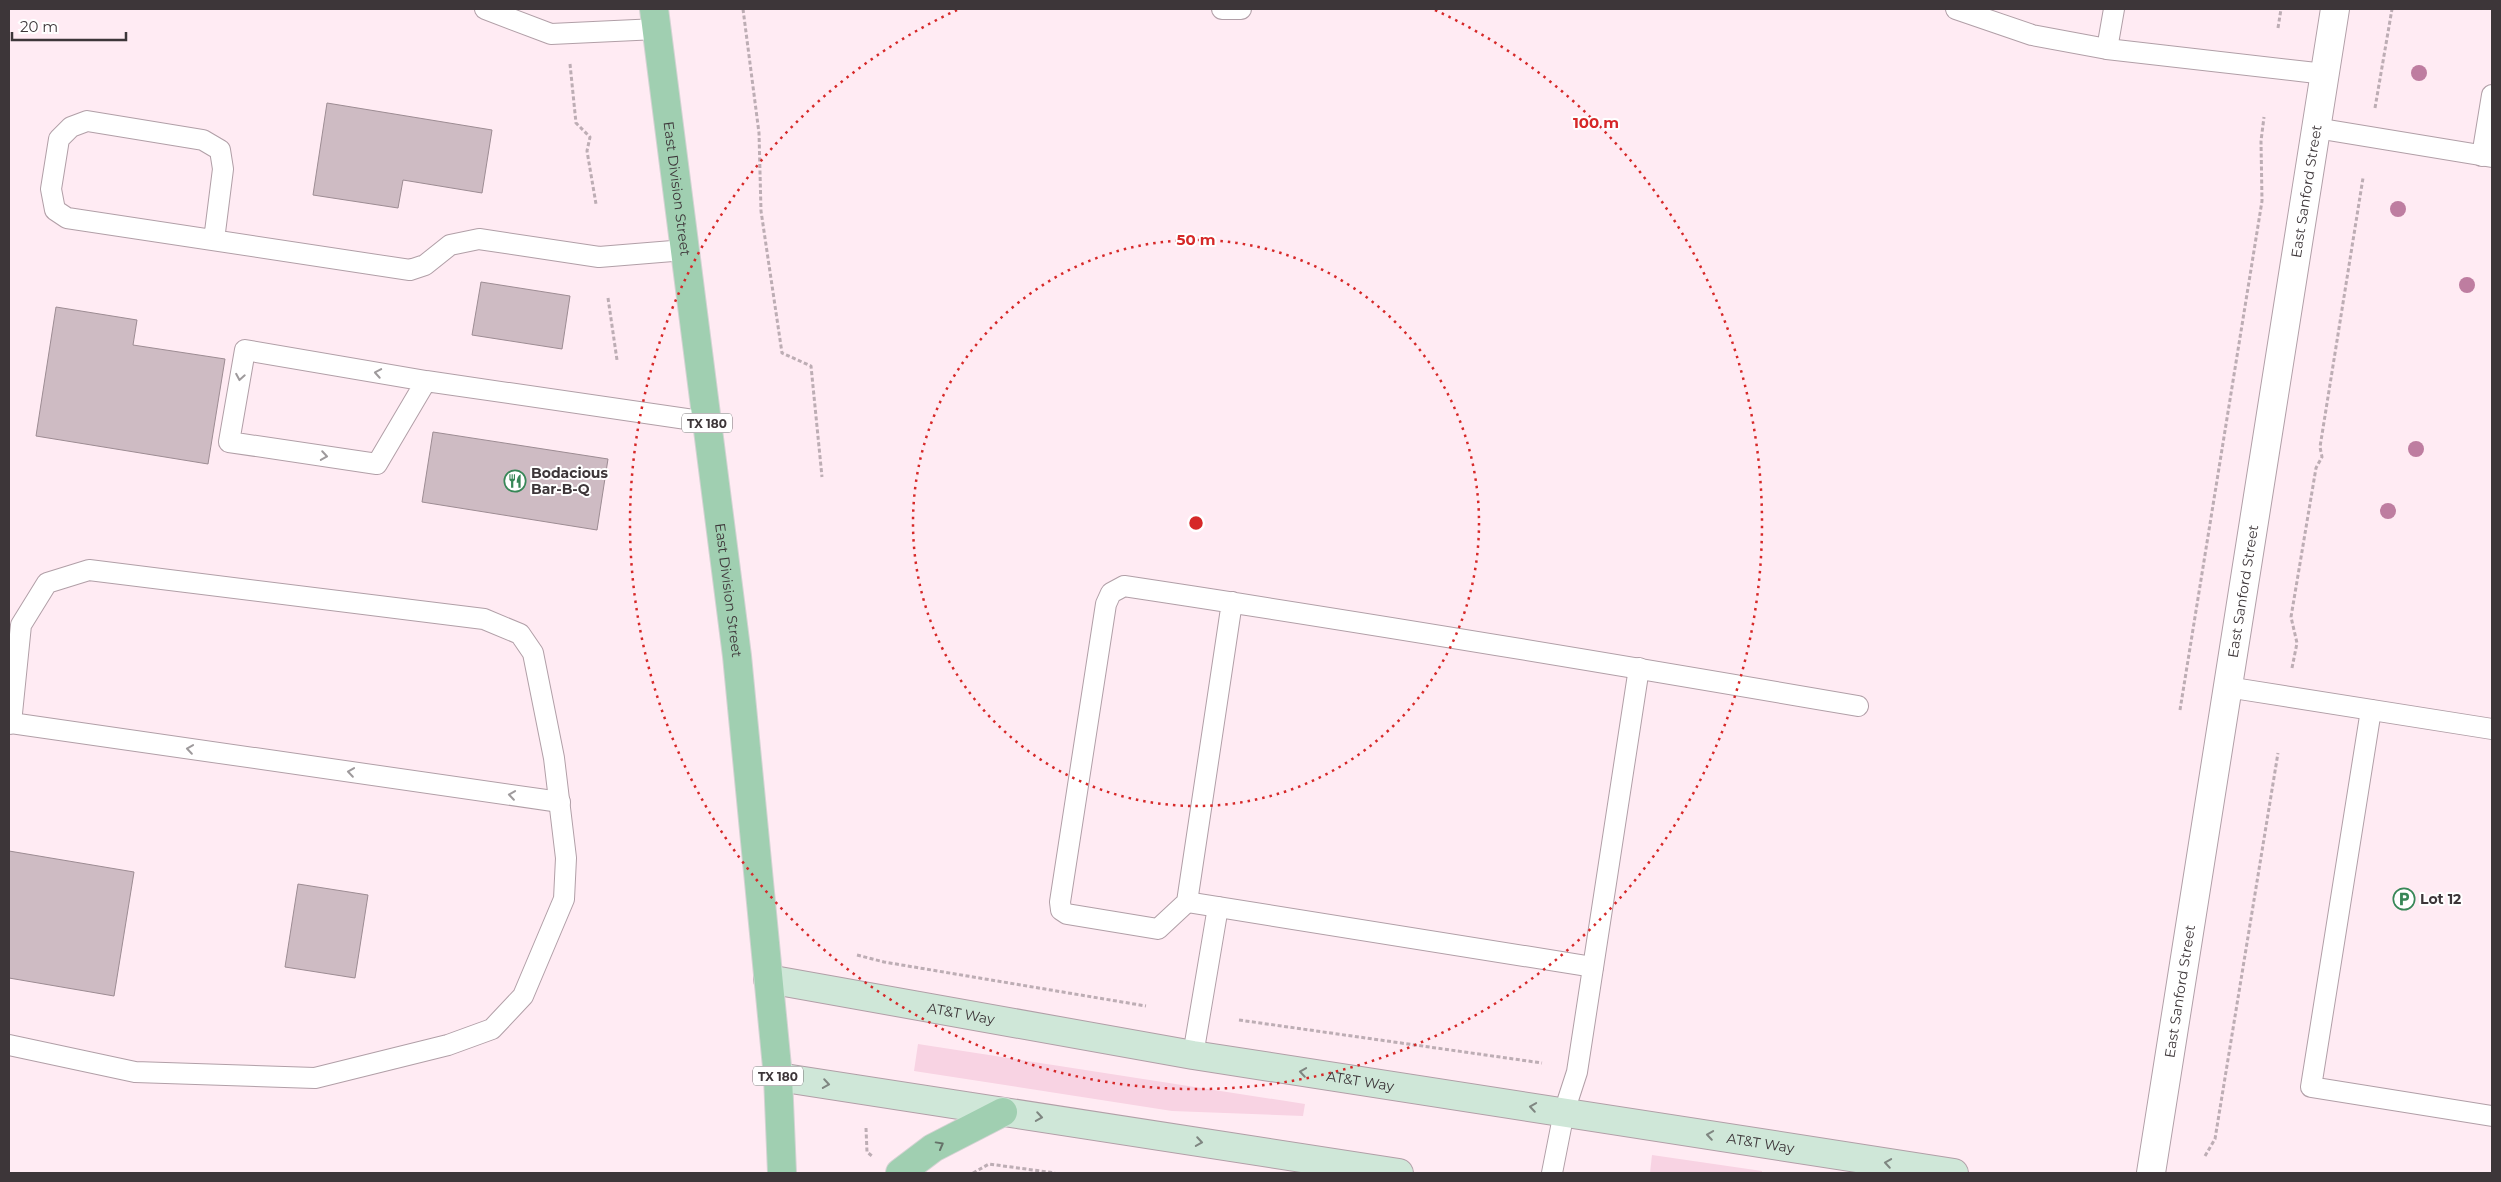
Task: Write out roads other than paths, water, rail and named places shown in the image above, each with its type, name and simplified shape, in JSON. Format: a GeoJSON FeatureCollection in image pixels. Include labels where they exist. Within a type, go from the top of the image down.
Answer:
{"type":"FeatureCollection","features":[{"type":"Feature","properties":{"kind":"main road","name":"East Division Street"},"geometry":{"type":"LineString","coordinates":[[656,19],[737,656],[778,1077],[782,1173]]}},
{"type":"Feature","properties":{"kind":"main road","name":"AT&T Way"},"geometry":{"type":"LineString","coordinates":[[768,979],[1193,1055],[1954,1173]]}},
{"type":"Feature","properties":{"kind":"main road"},"geometry":{"type":"LineString","coordinates":[[778,1077],[1003,1112],[1289,1165],[1399,1173]]}},
{"type":"Feature","properties":{"kind":"main road"},"geometry":{"type":"LineString","coordinates":[[900,1173],[933,1148],[1003,1112]]}},
{"type":"Feature","properties":{"kind":"street","name":"East Sanford Street"},"geometry":{"type":"LineString","coordinates":[[2151,1173],[2335,9]]}},
{"type":"Feature","properties":{"kind":"lane"},"geometry":{"type":"LineString","coordinates":[[485,9],[551,34],[656,19]]}},
{"type":"Feature","properties":{"kind":"lane"},"geometry":{"type":"LineString","coordinates":[[1222,9],[1241,9]]}},
{"type":"Feature","properties":{"kind":"lane"},"geometry":{"type":"LineString","coordinates":[[1956,9],[2032,36],[2107,48],[2324,74]]}},
{"type":"Feature","properties":{"kind":"lane"},"geometry":{"type":"LineString","coordinates":[[2107,48],[2114,9]]}},
{"type":"Feature","properties":{"kind":"lane"},"geometry":{"type":"LineString","coordinates":[[2316,128],[2487,156],[2492,95]]}},
{"type":"Feature","properties":{"kind":"lane"},"geometry":{"type":"LineString","coordinates":[[214,240],[223,169],[220,150],[203,140],[87,121],[71,127],[59,139],[51,189],[55,210],[67,218],[410,270],[425,265],[450,245],[479,239],[599,256],[685,250]]}},
{"type":"Feature","properties":{"kind":"lane"},"geometry":{"type":"LineString","coordinates":[[426,381],[377,464],[229,442],[244,350],[426,381],[707,422]]}},
{"type":"Feature","properties":{"kind":"lane"},"geometry":{"type":"LineString","coordinates":[[9,1045],[135,1072],[315,1078],[448,1045],[492,1029],[524,996],[564,899],[566,858],[560,802],[554,758],[533,653],[520,634],[484,619],[89,570],[48,583],[21,625],[10,723],[560,802]]}},
{"type":"Feature","properties":{"kind":"lane"},"geometry":{"type":"LineString","coordinates":[[1232,602],[1187,902],[1158,930],[1067,914],[1062,910],[1060,902],[1108,598],[1111,593],[1124,586],[1232,602],[1639,668],[1858,706]]}},
{"type":"Feature","properties":{"kind":"lane"},"geometry":{"type":"LineString","coordinates":[[1552,1173],[1564,1112],[1577,1072],[1639,668]]}},
{"type":"Feature","properties":{"kind":"lane"},"geometry":{"type":"LineString","coordinates":[[2227,687],[2492,730]]}},
{"type":"Feature","properties":{"kind":"lane"},"geometry":{"type":"LineString","coordinates":[[2371,710],[2311,1087],[2492,1116]]}},
{"type":"Feature","properties":{"kind":"lane"},"geometry":{"type":"LineString","coordinates":[[1187,902],[1593,967]]}},
{"type":"Feature","properties":{"kind":"lane"},"geometry":{"type":"LineString","coordinates":[[1193,1055],[1218,907]]}},
{"type":"Feature","properties":{"kind":"place","name":"Bodacious Bar-B-Q"},"geometry":{"type":"Point","coordinates":[515,481]}},
{"type":"Feature","properties":{"kind":"place","name":"Lot 12"},"geometry":{"type":"Point","coordinates":[2404,899]}}]}
